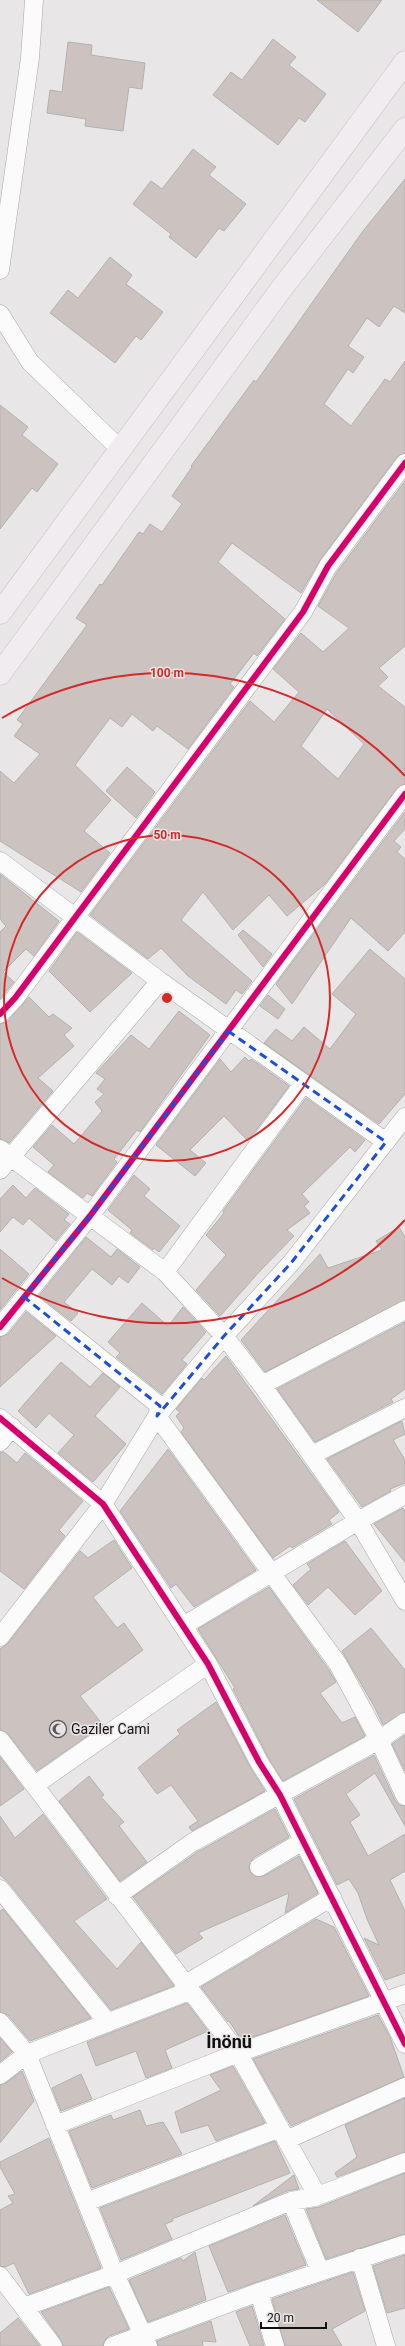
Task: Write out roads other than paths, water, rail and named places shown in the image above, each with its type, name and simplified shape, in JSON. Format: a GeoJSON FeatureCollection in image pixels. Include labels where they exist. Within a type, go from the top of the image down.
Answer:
{"type":"FeatureCollection","features":[{"type":"Feature","properties":{"kind":"main road"},"geometry":{"type":"LineString","coordinates":[[0,614],[405,62]]}},
{"type":"Feature","properties":{"kind":"main road"},"geometry":{"type":"LineString","coordinates":[[0,674],[279,292],[405,129]]}},
{"type":"Feature","properties":{"kind":"street"},"geometry":{"type":"LineString","coordinates":[[0,270],[30,58],[34,0]]}},
{"type":"Feature","properties":{"kind":"street"},"geometry":{"type":"LineString","coordinates":[[0,314],[30,362],[120,449]]}},
{"type":"Feature","properties":{"kind":"street"},"geometry":{"type":"LineString","coordinates":[[0,1014],[15,998],[303,612],[328,566],[405,463]]}},
{"type":"Feature","properties":{"kind":"street"},"geometry":{"type":"LineString","coordinates":[[0,1327],[90,1216],[405,794]]}},
{"type":"Feature","properties":{"kind":"street"},"geometry":{"type":"LineString","coordinates":[[0,861],[74,918],[228,1031],[386,1142]]}},
{"type":"Feature","properties":{"kind":"street"},"geometry":{"type":"LineString","coordinates":[[160,981],[4,1158],[90,1216],[165,1272],[224,1336],[262,1385],[358,1521],[405,1601]]}},
{"type":"Feature","properties":{"kind":"street"},"geometry":{"type":"LineString","coordinates":[[165,1272],[303,1084]]}},
{"type":"Feature","properties":{"kind":"street"},"geometry":{"type":"LineString","coordinates":[[0,1637],[103,1504],[157,1416],[224,1336],[291,1263],[386,1142],[402,1125]]}},
{"type":"Feature","properties":{"kind":"street"},"geometry":{"type":"LineString","coordinates":[[24,1297],[160,1406],[157,1416]]}},
{"type":"Feature","properties":{"kind":"street"},"geometry":{"type":"LineString","coordinates":[[262,1385],[405,1310]]}},
{"type":"Feature","properties":{"kind":"street"},"geometry":{"type":"LineString","coordinates":[[312,1456],[405,1408]]}},
{"type":"Feature","properties":{"kind":"street"},"geometry":{"type":"LineString","coordinates":[[157,1416],[338,1664],[379,1740],[405,1796]]}},
{"type":"Feature","properties":{"kind":"street"},"geometry":{"type":"LineString","coordinates":[[0,1442],[6,1423],[103,1504],[208,1664],[259,1762],[280,1795],[405,2044]]}},
{"type":"Feature","properties":{"kind":"street"},"geometry":{"type":"LineString","coordinates":[[183,1626],[358,1521],[405,1495]]}},
{"type":"Feature","properties":{"kind":"street"},"geometry":{"type":"LineString","coordinates":[[35,1785],[208,1664]]}},
{"type":"Feature","properties":{"kind":"street"},"geometry":{"type":"LineString","coordinates":[[117,1896],[194,1842],[379,1740],[405,1722]]}},
{"type":"Feature","properties":{"kind":"street"},"geometry":{"type":"LineString","coordinates":[[0,1740],[117,1896],[238,2053],[317,2195]]}},
{"type":"Feature","properties":{"kind":"street"},"geometry":{"type":"LineString","coordinates":[[259,1867],[303,1840]]}},
{"type":"Feature","properties":{"kind":"street"},"geometry":{"type":"LineString","coordinates":[[0,1889],[108,2023]]}},
{"type":"Feature","properties":{"kind":"street"},"geometry":{"type":"LineString","coordinates":[[0,2075],[27,2054],[108,2023],[187,1988],[332,1896]]}},
{"type":"Feature","properties":{"kind":"street"},"geometry":{"type":"LineString","coordinates":[[55,2125],[238,2053],[405,1994]]}},
{"type":"Feature","properties":{"kind":"street"},"geometry":{"type":"LineString","coordinates":[[0,2022],[27,2054],[115,2274],[146,2341]]}},
{"type":"Feature","properties":{"kind":"street"},"geometry":{"type":"LineString","coordinates":[[86,2202],[283,2134],[405,2087]]}},
{"type":"Feature","properties":{"kind":"street"},"geometry":{"type":"LineString","coordinates":[[24,2307],[115,2274],[291,2201],[315,2197],[405,2162]]}},
{"type":"Feature","properties":{"kind":"street"},"geometry":{"type":"LineString","coordinates":[[291,2201],[320,2271]]}},
{"type":"Feature","properties":{"kind":"street"},"geometry":{"type":"LineString","coordinates":[[113,2346],[146,2341],[259,2292],[405,2244]]}},
{"type":"Feature","properties":{"kind":"street"},"geometry":{"type":"LineString","coordinates":[[360,2258],[386,2346]]}},
{"type":"Feature","properties":{"kind":"street"},"geometry":{"type":"LineString","coordinates":[[2,2283],[24,2307],[53,2346]]}},
{"type":"Feature","properties":{"kind":"street"},"geometry":{"type":"LineString","coordinates":[[259,2292],[275,2346]]}},
{"type":"Feature","properties":{"kind":"place","name":"Gaziler Cami"},"geometry":{"type":"Point","coordinates":[58,1729]}},
{"type":"Feature","properties":{"kind":"district","name":"İnönü"},"geometry":{"type":"Point","coordinates":[229,2041]}}]}
